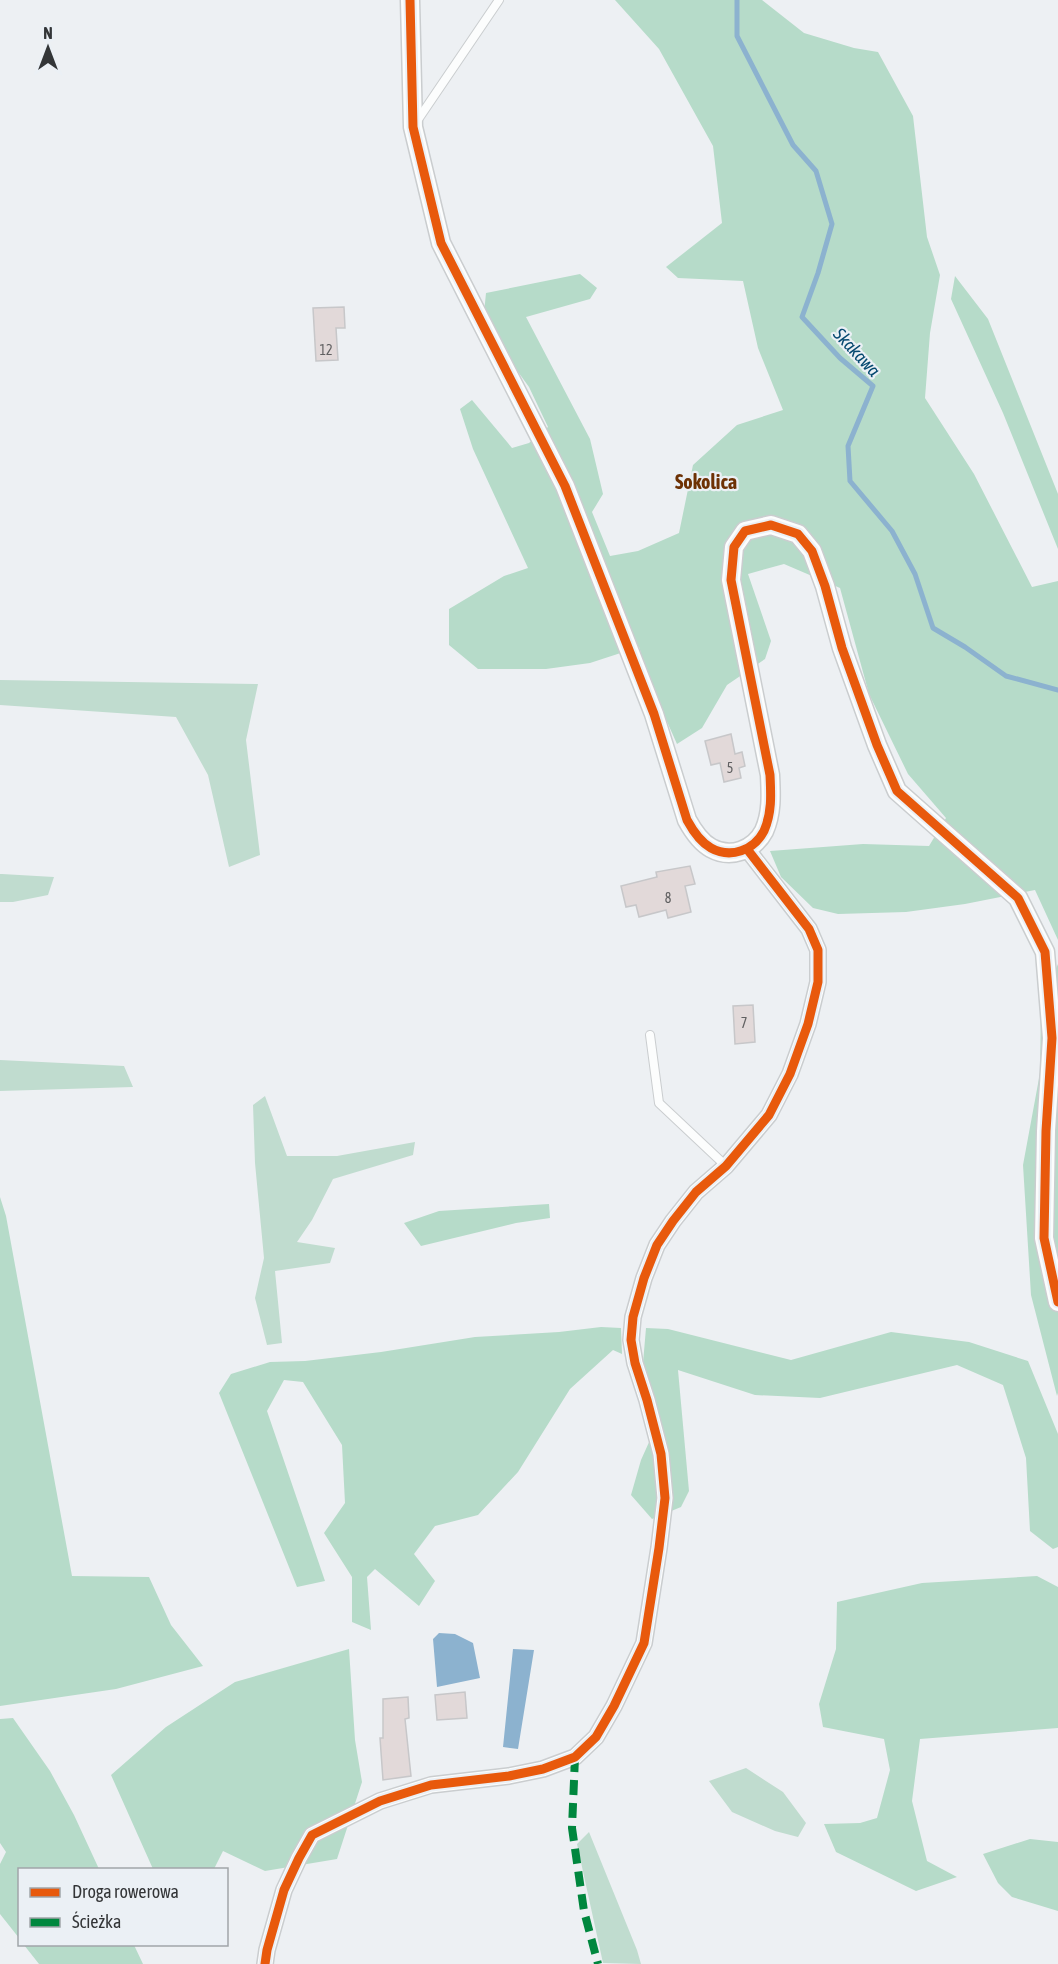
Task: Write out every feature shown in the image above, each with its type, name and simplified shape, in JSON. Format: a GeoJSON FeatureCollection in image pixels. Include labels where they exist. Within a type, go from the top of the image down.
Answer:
{"type":"FeatureCollection","features":[{"type":"Feature","properties":{"kind":"street"},"geometry":{"type":"LineString","coordinates":[[410,0],[413,127],[441,243],[565,486],[654,714],[687,820],[701,841],[711,848],[730,852],[747,849],[763,833],[769,816],[772,796],[770,775],[730,580],[734,547],[745,531],[771,525],[798,534],[812,551],[825,586],[842,648],[877,745],[897,791],[1018,898],[1045,952],[1052,1038],[1046,1131],[1044,1238],[1058,1302]]}},
{"type":"Feature","properties":{"kind":"street"},"geometry":{"type":"LineString","coordinates":[[265,1964],[284,1890],[298,1858],[312,1835],[380,1801],[431,1785],[508,1776],[543,1769],[575,1757],[596,1737],[614,1706],[644,1642],[665,1498],[661,1454],[635,1363],[631,1340],[633,1317],[644,1278],[657,1245],[696,1192],[726,1166],[770,1115],[790,1074],[808,1024],[818,982],[818,950],[809,929],[747,849]]}},
{"type":"Feature","properties":{"kind":"lane"},"geometry":{"type":"LineString","coordinates":[[413,127],[499,0]]}},
{"type":"Feature","properties":{"kind":"lane"},"geometry":{"type":"LineString","coordinates":[[650,1035],[658,1103],[726,1166]]}},
{"type":"Feature","properties":{"kind":"green space"},"geometry":{"type":"Polygon","coordinates":[[[615,0],[762,0],[804,33],[854,48],[878,52],[913,116],[927,237],[940,275],[930,333],[925,398],[974,474],[1032,587],[1058,581],[1058,940],[1035,890],[965,904],[906,912],[838,914],[813,908],[781,877],[770,851],[863,844],[929,846],[946,818],[908,774],[869,694],[840,588],[784,564],[748,574],[771,641],[765,659],[727,685],[702,728],[677,744],[651,686],[639,647],[590,663],[546,669],[478,669],[449,645],[449,609],[504,576],[528,568],[473,449],[460,409],[472,400],[512,448],[529,443],[548,427],[529,387],[500,347],[484,313],[486,293],[580,274],[597,288],[590,299],[526,317],[590,439],[603,494],[592,512],[610,556],[638,551],[679,533],[693,465],[737,425],[783,410],[758,348],[743,281],[678,278],[666,267],[722,223],[713,146],[659,49],[615,0]]]}},
{"type":"Feature","properties":{"kind":"green space"},"geometry":{"type":"Polygon","coordinates":[[[955,276],[988,319],[1058,494],[1058,549],[1003,413],[951,299],[955,276]]]}},
{"type":"Feature","properties":{"kind":"green space"},"geometry":{"type":"Polygon","coordinates":[[[0,680],[258,684],[246,740],[260,855],[229,867],[208,775],[176,717],[0,705],[0,680]]]}},
{"type":"Feature","properties":{"kind":"green space"},"geometry":{"type":"Polygon","coordinates":[[[0,874],[54,877],[48,895],[13,902],[0,902],[0,874]]]}},
{"type":"Feature","properties":{"kind":"green space"},"geometry":{"type":"Polygon","coordinates":[[[1058,964],[1057,1396],[1031,1295],[1023,1165],[1040,1073],[1041,1005],[1058,964]]]}},
{"type":"Feature","properties":{"kind":"green space"},"geometry":{"type":"Polygon","coordinates":[[[0,1060],[124,1066],[133,1087],[0,1091],[0,1060]]]}},
{"type":"Feature","properties":{"kind":"green space"},"geometry":{"type":"Polygon","coordinates":[[[265,1096],[287,1156],[337,1156],[415,1142],[413,1155],[333,1179],[312,1220],[297,1242],[335,1248],[330,1263],[275,1271],[282,1343],[267,1345],[255,1298],[264,1258],[255,1163],[253,1105],[265,1096]]]}},
{"type":"Feature","properties":{"kind":"green space"},"geometry":{"type":"Polygon","coordinates":[[[0,1197],[6,1216],[72,1576],[149,1577],[171,1625],[203,1666],[116,1689],[0,1706],[0,1197]]]}},
{"type":"Feature","properties":{"kind":"green space"},"geometry":{"type":"Polygon","coordinates":[[[549,1204],[550,1218],[516,1223],[421,1246],[404,1223],[439,1211],[549,1204]]]}},
{"type":"Feature","properties":{"kind":"green space"},"geometry":{"type":"Polygon","coordinates":[[[601,1327],[621,1328],[622,1354],[613,1350],[570,1389],[518,1472],[478,1515],[435,1526],[414,1554],[435,1581],[419,1606],[375,1569],[367,1577],[371,1630],[352,1622],[352,1577],[324,1533],[345,1503],[342,1445],[303,1382],[284,1380],[267,1411],[325,1581],[297,1587],[219,1393],[231,1374],[270,1362],[305,1361],[381,1352],[475,1337],[601,1327]]]}},
{"type":"Feature","properties":{"kind":"green space"},"geometry":{"type":"Polygon","coordinates":[[[646,1328],[668,1329],[791,1360],[891,1332],[969,1342],[1028,1361],[1058,1434],[1058,1547],[1053,1549],[1030,1531],[1026,1458],[1003,1385],[957,1365],[820,1398],[755,1395],[678,1370],[689,1491],[681,1507],[652,1519],[631,1495],[641,1460],[659,1420],[643,1363],[646,1328]]]}},
{"type":"Feature","properties":{"kind":"green space"},"geometry":{"type":"Polygon","coordinates":[[[1037,1576],[1058,1587],[1058,1728],[920,1739],[912,1801],[927,1861],[957,1877],[916,1891],[836,1852],[824,1824],[860,1823],[877,1818],[890,1770],[884,1739],[823,1727],[819,1704],[836,1649],[837,1602],[922,1583],[1037,1576]]]}},
{"type":"Feature","properties":{"kind":"green space"},"geometry":{"type":"Polygon","coordinates":[[[349,1649],[355,1740],[362,1782],[337,1859],[265,1871],[223,1851],[214,1868],[153,1868],[111,1775],[166,1727],[235,1682],[349,1649]]]}},
{"type":"Feature","properties":{"kind":"green space"},"geometry":{"type":"Polygon","coordinates":[[[13,1718],[50,1771],[99,1868],[18,1868],[18,1937],[0,1914],[0,1864],[6,1852],[0,1843],[0,1719],[13,1718]]]}},
{"type":"Feature","properties":{"kind":"green space"},"geometry":{"type":"Polygon","coordinates":[[[746,1768],[783,1792],[806,1823],[798,1837],[775,1831],[732,1812],[709,1781],[746,1768]]]}},
{"type":"Feature","properties":{"kind":"green space"},"geometry":{"type":"Polygon","coordinates":[[[589,1832],[641,1964],[603,1963],[577,1844],[589,1832]]]}},
{"type":"Feature","properties":{"kind":"green space"},"geometry":{"type":"Polygon","coordinates":[[[1030,1839],[1058,1842],[1058,1911],[1012,1897],[998,1883],[983,1854],[1030,1839]]]}},
{"type":"Feature","properties":{"kind":"green space"},"geometry":{"type":"Polygon","coordinates":[[[25,1946],[134,1946],[143,1964],[39,1964],[25,1946]]]}},
{"type":"Feature","properties":{"kind":"water"},"geometry":{"type":"Polygon","coordinates":[[[439,1633],[455,1634],[473,1643],[480,1678],[437,1687],[433,1639],[439,1633]]]}},
{"type":"Feature","properties":{"kind":"water"},"geometry":{"type":"Polygon","coordinates":[[[513,1649],[534,1650],[518,1749],[503,1747],[513,1649]]]}},
{"type":"Feature","properties":{"kind":"building"},"geometry":{"type":"Polygon","coordinates":[[[344,307],[345,328],[336,328],[338,360],[316,361],[313,308],[344,307]]]}},
{"type":"Feature","properties":{"kind":"building"},"geometry":{"type":"Polygon","coordinates":[[[731,734],[735,754],[742,752],[745,766],[739,768],[741,778],[724,782],[720,763],[711,765],[705,741],[731,734]]]}},
{"type":"Feature","properties":{"kind":"building"},"geometry":{"type":"Polygon","coordinates":[[[690,866],[695,884],[685,886],[691,912],[668,918],[666,910],[639,917],[636,905],[626,907],[621,886],[657,877],[656,872],[690,866]]]}},
{"type":"Feature","properties":{"kind":"building"},"geometry":{"type":"Polygon","coordinates":[[[753,1005],[755,1042],[735,1044],[733,1006],[753,1005]]]}},
{"type":"Feature","properties":{"kind":"building"},"geometry":{"type":"Polygon","coordinates":[[[465,1692],[467,1718],[437,1720],[435,1695],[465,1692]]]}},
{"type":"Feature","properties":{"kind":"building"},"geometry":{"type":"Polygon","coordinates":[[[408,1697],[409,1718],[405,1719],[411,1776],[383,1780],[380,1738],[383,1738],[383,1699],[408,1697]]]}},
{"type":"Feature","properties":{"kind":"waterway","name":"Skakawa"},"geometry":{"type":"LineString","coordinates":[[737,0],[737,36],[793,145],[816,171],[832,224],[802,317],[840,358],[873,386],[848,446],[850,481],[892,531],[915,574],[933,628],[1006,676],[1058,690]]}},
{"type":"Feature","properties":{"kind":"marked path"},"geometry":{"type":"LineString","coordinates":[[575,1757],[572,1828],[584,1911],[598,1964]]}},
{"type":"Feature","properties":{"kind":"cycle path"},"geometry":{"type":"LineString","coordinates":[[410,0],[413,127],[441,243],[565,486],[654,714],[687,820],[694,832],[703,843],[711,848],[726,853],[741,851],[760,838],[770,811],[770,775],[731,580],[734,547],[745,531],[771,525],[798,534],[812,551],[825,586],[842,648],[877,745],[897,791],[1018,898],[1045,952],[1052,1038],[1046,1131],[1044,1238],[1058,1302]]}},
{"type":"Feature","properties":{"kind":"cycle path"},"geometry":{"type":"LineString","coordinates":[[265,1964],[284,1890],[312,1835],[380,1801],[431,1785],[509,1776],[543,1769],[575,1757],[596,1737],[614,1706],[644,1643],[665,1498],[661,1454],[635,1363],[631,1340],[633,1317],[644,1278],[657,1245],[673,1221],[696,1192],[726,1166],[769,1115],[790,1074],[808,1024],[818,982],[818,950],[809,929],[747,849]]}},
{"type":"Feature","properties":{"kind":"district","name":"Sokolica"},"geometry":{"type":"Point","coordinates":[706,481]}}]}
